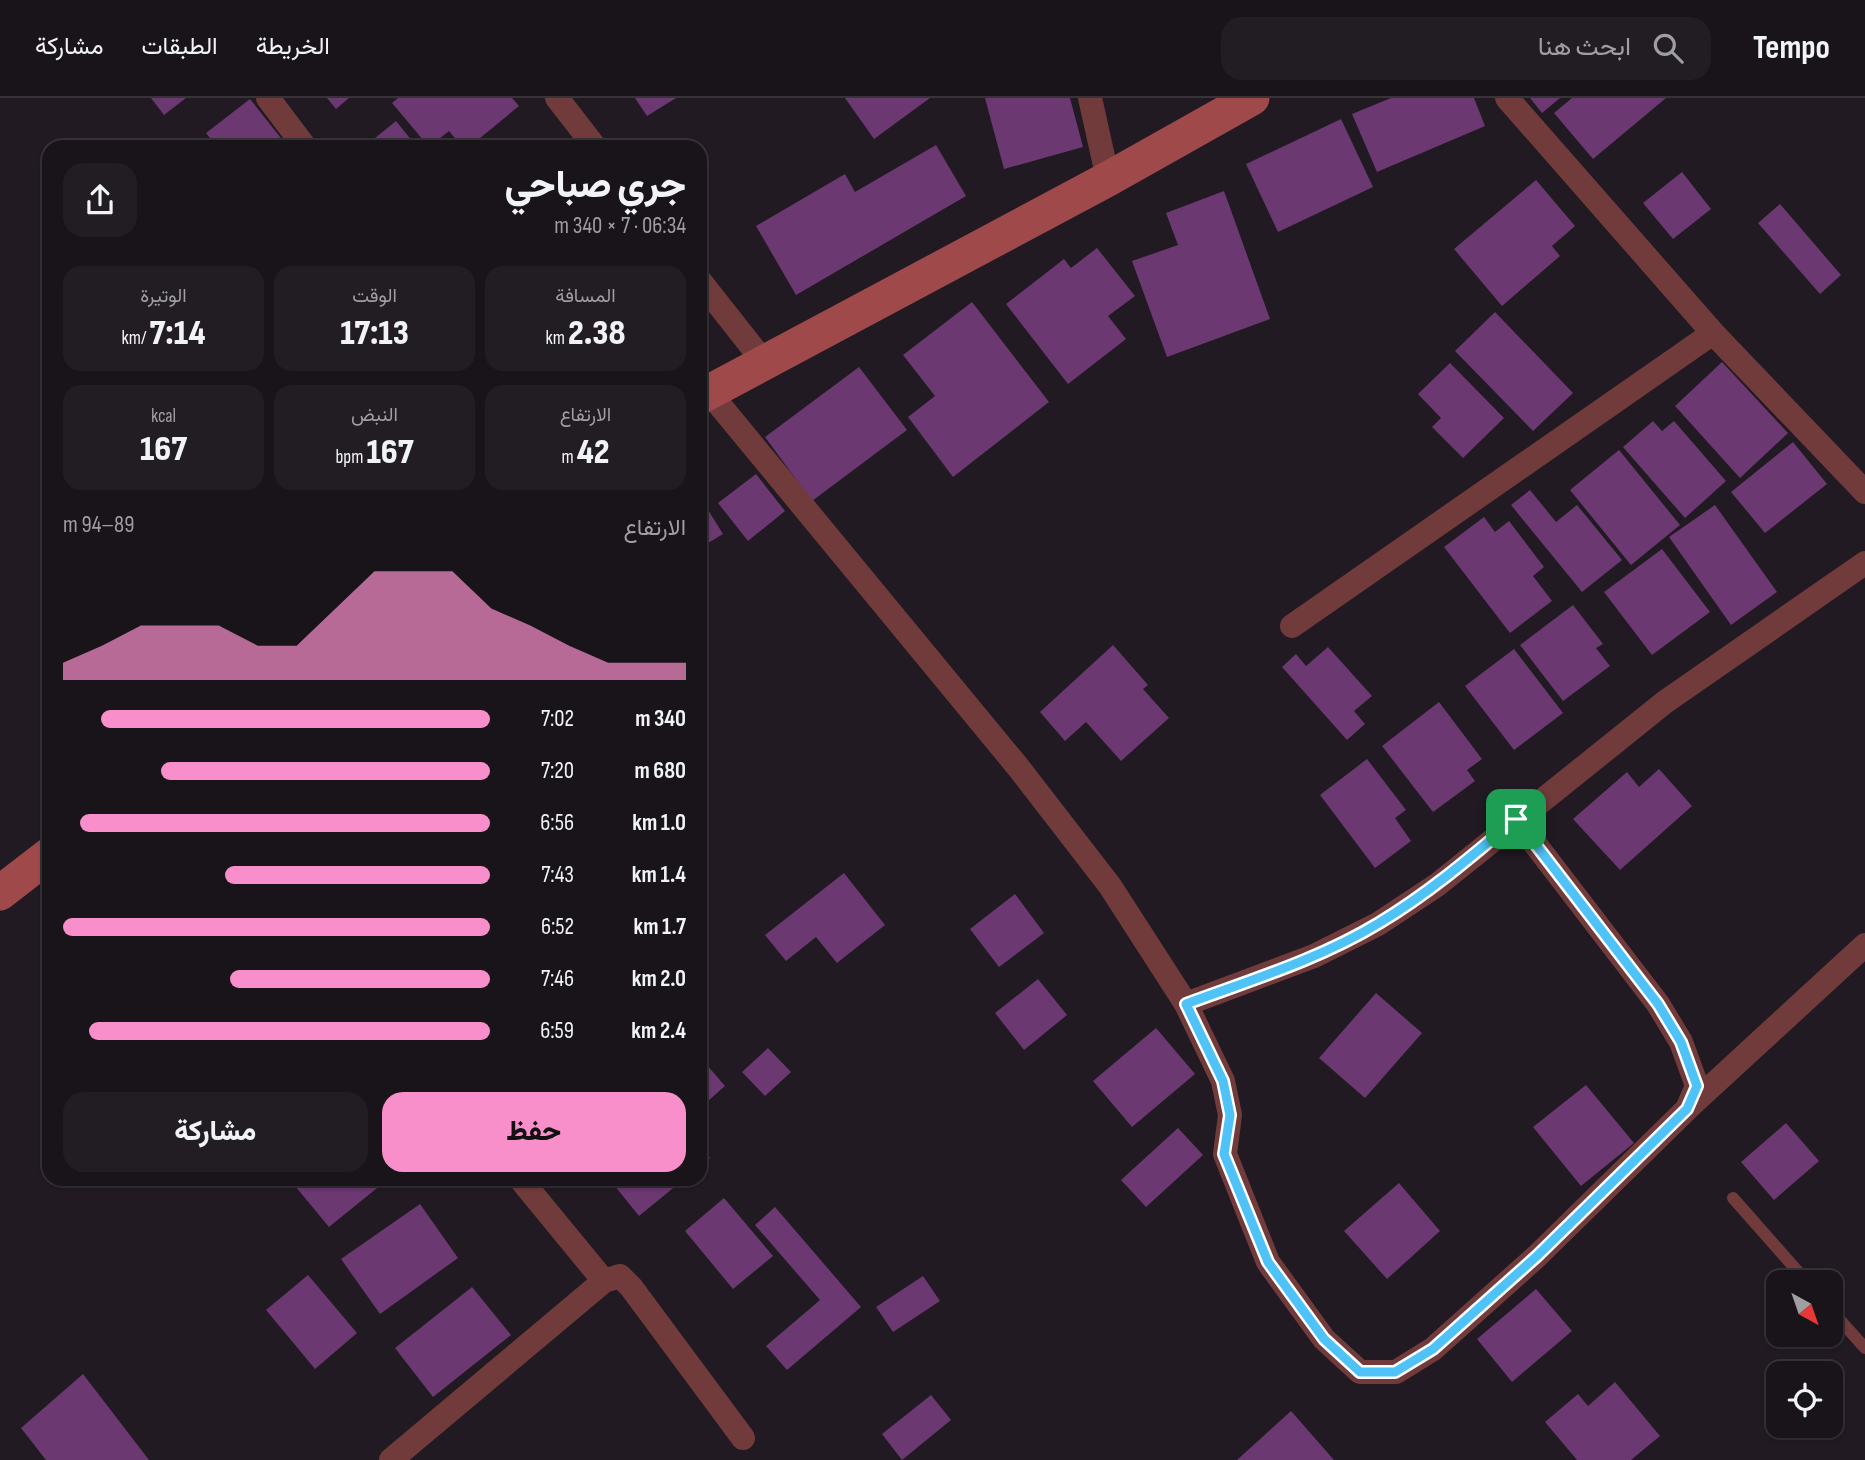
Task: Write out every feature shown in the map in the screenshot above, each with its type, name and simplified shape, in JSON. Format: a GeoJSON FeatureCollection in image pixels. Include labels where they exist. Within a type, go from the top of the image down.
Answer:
{"type":"FeatureCollection","features":[{"type":"Feature","properties":{"kind":"main road"},"geometry":{"type":"LineString","coordinates":[[707,392],[1108,179],[1252,98]]}},
{"type":"Feature","properties":{"kind":"main road"},"geometry":{"type":"LineString","coordinates":[[3,883],[42,859]]}},
{"type":"Feature","properties":{"kind":"street"},"geometry":{"type":"LineString","coordinates":[[268,98],[300,140]]}},
{"type":"Feature","properties":{"kind":"street"},"geometry":{"type":"LineString","coordinates":[[557,98],[590,140]]}},
{"type":"Feature","properties":{"kind":"street"},"geometry":{"type":"LineString","coordinates":[[1090,98],[1108,179]]}},
{"type":"Feature","properties":{"kind":"street"},"geometry":{"type":"LineString","coordinates":[[1507,98],[1713,333],[1865,492]]}},
{"type":"Feature","properties":{"kind":"street"},"geometry":{"type":"LineString","coordinates":[[707,290],[764,362]]}},
{"type":"Feature","properties":{"kind":"street"},"geometry":{"type":"LineString","coordinates":[[1292,626],[1713,333]]}},
{"type":"Feature","properties":{"kind":"street"},"geometry":{"type":"LineString","coordinates":[[707,398],[1018,767],[1110,886],[1186,1004],[1223,1081],[1230,1115],[1224,1154],[1268,1262],[1324,1339],[1360,1372],[1395,1372],[1433,1349],[1537,1256],[1687,1109],[1865,945]]}},
{"type":"Feature","properties":{"kind":"street"},"geometry":{"type":"LineString","coordinates":[[1186,1004],[1314,956],[1378,924],[1437,885],[1665,702],[1865,563]]}},
{"type":"Feature","properties":{"kind":"street"},"geometry":{"type":"LineString","coordinates":[[1516,819],[1670,1023],[1695,1075],[1697,1086],[1687,1109]]}},
{"type":"Feature","properties":{"kind":"street"},"geometry":{"type":"LineString","coordinates":[[526,1186],[604,1281]]}},
{"type":"Feature","properties":{"kind":"street"},"geometry":{"type":"LineString","coordinates":[[391,1460],[604,1281],[620,1276],[631,1287],[743,1438]]}},
{"type":"Feature","properties":{"kind":"lane"},"geometry":{"type":"LineString","coordinates":[[1733,1198],[1797,1270]]}},
{"type":"Feature","properties":{"kind":"lane"},"geometry":{"type":"LineString","coordinates":[[1843,1323],[1865,1348]]}},
{"type":"Feature","properties":{"kind":"building"},"geometry":{"type":"Polygon","coordinates":[[[151,98],[186,98],[164,115],[151,98]]]}},
{"type":"Feature","properties":{"kind":"building"},"geometry":{"type":"Polygon","coordinates":[[[327,98],[349,98],[336,109],[327,98]]]}},
{"type":"Feature","properties":{"kind":"building"},"geometry":{"type":"Polygon","coordinates":[[[398,98],[512,98],[519,106],[478,140],[456,140],[449,131],[438,140],[423,140],[392,103],[398,98]]]}},
{"type":"Feature","properties":{"kind":"building"},"geometry":{"type":"Polygon","coordinates":[[[635,98],[676,98],[647,116],[635,98]]]}},
{"type":"Feature","properties":{"kind":"building"},"geometry":{"type":"Polygon","coordinates":[[[845,98],[930,98],[874,139],[845,98]]]}},
{"type":"Feature","properties":{"kind":"building"},"geometry":{"type":"Polygon","coordinates":[[[985,98],[1070,98],[1083,147],[1004,169],[985,98]]]}},
{"type":"Feature","properties":{"kind":"building"},"geometry":{"type":"Polygon","coordinates":[[[1391,98],[1474,98],[1485,126],[1377,172],[1352,114],[1391,98]]]}},
{"type":"Feature","properties":{"kind":"building"},"geometry":{"type":"Polygon","coordinates":[[[1530,98],[1560,98],[1542,113],[1530,98]]]}},
{"type":"Feature","properties":{"kind":"building"},"geometry":{"type":"Polygon","coordinates":[[[1572,98],[1666,98],[1593,159],[1554,113],[1572,98]]]}},
{"type":"Feature","properties":{"kind":"building"},"geometry":{"type":"Polygon","coordinates":[[[250,99],[282,140],[212,140],[206,133],[250,99]]]}},
{"type":"Feature","properties":{"kind":"building"},"geometry":{"type":"Polygon","coordinates":[[[1341,119],[1373,187],[1278,232],[1246,164],[1341,119]]]}},
{"type":"Feature","properties":{"kind":"building"},"geometry":{"type":"Polygon","coordinates":[[[396,121],[411,140],[373,140],[396,121]]]}},
{"type":"Feature","properties":{"kind":"building"},"geometry":{"type":"Polygon","coordinates":[[[936,145],[966,196],[796,295],[756,226],[845,174],[855,192],[936,145]]]}},
{"type":"Feature","properties":{"kind":"building"},"geometry":{"type":"Polygon","coordinates":[[[1682,172],[1711,209],[1673,239],[1643,203],[1682,172]]]}},
{"type":"Feature","properties":{"kind":"building"},"geometry":{"type":"Polygon","coordinates":[[[1536,180],[1575,226],[1552,246],[1560,256],[1502,306],[1454,249],[1536,180]]]}},
{"type":"Feature","properties":{"kind":"building"},"geometry":{"type":"Polygon","coordinates":[[[1224,191],[1270,319],[1167,357],[1132,261],[1178,245],[1166,213],[1224,191]]]}},
{"type":"Feature","properties":{"kind":"building"},"geometry":{"type":"Polygon","coordinates":[[[1780,204],[1841,275],[1820,294],[1758,223],[1780,204]]]}},
{"type":"Feature","properties":{"kind":"building"},"geometry":{"type":"Polygon","coordinates":[[[1097,248],[1135,296],[1108,316],[1126,339],[1068,384],[1006,304],[1064,259],[1071,268],[1097,248]]]}},
{"type":"Feature","properties":{"kind":"building"},"geometry":{"type":"Polygon","coordinates":[[[972,302],[1049,402],[953,477],[908,417],[935,396],[903,355],[972,302]]]}},
{"type":"Feature","properties":{"kind":"building"},"geometry":{"type":"Polygon","coordinates":[[[1495,312],[1573,393],[1533,431],[1455,351],[1495,312]]]}},
{"type":"Feature","properties":{"kind":"building"},"geometry":{"type":"Polygon","coordinates":[[[1722,362],[1788,433],[1740,478],[1675,406],[1722,362]]]}},
{"type":"Feature","properties":{"kind":"building"},"geometry":{"type":"Polygon","coordinates":[[[1450,363],[1504,418],[1463,458],[1432,427],[1441,418],[1418,394],[1450,363]]]}},
{"type":"Feature","properties":{"kind":"building"},"geometry":{"type":"Polygon","coordinates":[[[859,367],[907,430],[812,501],[765,437],[859,367]]]}},
{"type":"Feature","properties":{"kind":"building"},"geometry":{"type":"Polygon","coordinates":[[[1653,421],[1662,431],[1674,421],[1726,481],[1685,518],[1623,447],[1653,421]]]}},
{"type":"Feature","properties":{"kind":"building"},"geometry":{"type":"Polygon","coordinates":[[[1793,442],[1827,484],[1765,533],[1731,492],[1793,442]]]}},
{"type":"Feature","properties":{"kind":"building"},"geometry":{"type":"Polygon","coordinates":[[[1619,450],[1680,525],[1631,565],[1570,490],[1619,450]]]}},
{"type":"Feature","properties":{"kind":"building"},"geometry":{"type":"Polygon","coordinates":[[[756,474],[785,511],[748,541],[718,503],[756,474]]]}},
{"type":"Feature","properties":{"kind":"building"},"geometry":{"type":"Polygon","coordinates":[[[1530,490],[1556,522],[1577,505],[1622,560],[1582,592],[1511,505],[1530,490]]]}},
{"type":"Feature","properties":{"kind":"building"},"geometry":{"type":"Polygon","coordinates":[[[1715,505],[1777,592],[1731,625],[1669,537],[1715,505]]]}},
{"type":"Feature","properties":{"kind":"building"},"geometry":{"type":"Polygon","coordinates":[[[707,508],[723,534],[707,544],[707,508]]]}},
{"type":"Feature","properties":{"kind":"building"},"geometry":{"type":"Polygon","coordinates":[[[1484,517],[1495,532],[1509,521],[1544,567],[1533,576],[1552,601],[1510,633],[1444,547],[1484,517]]]}},
{"type":"Feature","properties":{"kind":"building"},"geometry":{"type":"Polygon","coordinates":[[[1662,549],[1710,612],[1652,655],[1604,592],[1662,549]]]}},
{"type":"Feature","properties":{"kind":"building"},"geometry":{"type":"Polygon","coordinates":[[[1573,605],[1603,644],[1596,648],[1610,666],[1563,701],[1520,645],[1573,605]]]}},
{"type":"Feature","properties":{"kind":"building"},"geometry":{"type":"Polygon","coordinates":[[[1113,645],[1148,685],[1143,689],[1169,718],[1121,761],[1086,722],[1065,741],[1040,712],[1113,645]]]}},
{"type":"Feature","properties":{"kind":"building"},"geometry":{"type":"Polygon","coordinates":[[[1328,647],[1372,696],[1354,711],[1365,724],[1347,740],[1282,667],[1296,654],[1306,666],[1328,647]]]}},
{"type":"Feature","properties":{"kind":"building"},"geometry":{"type":"Polygon","coordinates":[[[1514,649],[1563,713],[1514,750],[1465,686],[1514,649]]]}},
{"type":"Feature","properties":{"kind":"building"},"geometry":{"type":"Polygon","coordinates":[[[1439,702],[1482,759],[1467,770],[1475,781],[1433,812],[1382,746],[1439,702]]]}},
{"type":"Feature","properties":{"kind":"building"},"geometry":{"type":"Polygon","coordinates":[[[1367,759],[1406,810],[1395,818],[1411,841],[1375,868],[1320,795],[1367,759]]]}},
{"type":"Feature","properties":{"kind":"building"},"geometry":{"type":"Polygon","coordinates":[[[1659,769],[1692,806],[1620,870],[1573,819],[1627,772],[1639,787],[1659,769]]]}},
{"type":"Feature","properties":{"kind":"building"},"geometry":{"type":"Polygon","coordinates":[[[844,873],[885,925],[837,963],[816,937],[786,961],[765,935],[844,873]]]}},
{"type":"Feature","properties":{"kind":"building"},"geometry":{"type":"Polygon","coordinates":[[[1015,894],[1044,933],[999,967],[970,929],[1015,894]]]}},
{"type":"Feature","properties":{"kind":"building"},"geometry":{"type":"Polygon","coordinates":[[[1038,979],[1067,1015],[1024,1050],[995,1013],[1038,979]]]}},
{"type":"Feature","properties":{"kind":"building"},"geometry":{"type":"Polygon","coordinates":[[[1376,993],[1422,1033],[1365,1098],[1319,1058],[1376,993]]]}},
{"type":"Feature","properties":{"kind":"building"},"geometry":{"type":"Polygon","coordinates":[[[1156,1028],[1195,1074],[1132,1127],[1093,1081],[1156,1028]]]}},
{"type":"Feature","properties":{"kind":"building"},"geometry":{"type":"Polygon","coordinates":[[[768,1048],[791,1072],[765,1096],[742,1072],[768,1048]]]}},
{"type":"Feature","properties":{"kind":"building"},"geometry":{"type":"Polygon","coordinates":[[[707,1065],[725,1086],[707,1102],[707,1065]]]}},
{"type":"Feature","properties":{"kind":"building"},"geometry":{"type":"Polygon","coordinates":[[[1586,1085],[1634,1143],[1581,1186],[1533,1127],[1586,1085]]]}},
{"type":"Feature","properties":{"kind":"building"},"geometry":{"type":"Polygon","coordinates":[[[1786,1123],[1819,1161],[1774,1200],[1741,1162],[1786,1123]]]}},
{"type":"Feature","properties":{"kind":"building"},"geometry":{"type":"Polygon","coordinates":[[[1178,1128],[1203,1155],[1146,1207],[1121,1180],[1178,1128]]]}},
{"type":"Feature","properties":{"kind":"building"},"geometry":{"type":"Polygon","coordinates":[[[1399,1183],[1440,1231],[1387,1279],[1344,1231],[1399,1183]]]}},
{"type":"Feature","properties":{"kind":"building"},"geometry":{"type":"Polygon","coordinates":[[[295,1186],[380,1186],[329,1227],[295,1186]]]}},
{"type":"Feature","properties":{"kind":"building"},"geometry":{"type":"Polygon","coordinates":[[[615,1186],[676,1186],[639,1216],[615,1186]]]}},
{"type":"Feature","properties":{"kind":"building"},"geometry":{"type":"Polygon","coordinates":[[[724,1198],[773,1256],[733,1289],[685,1231],[724,1198]]]}},
{"type":"Feature","properties":{"kind":"building"},"geometry":{"type":"Polygon","coordinates":[[[420,1204],[458,1258],[380,1314],[341,1259],[420,1204]]]}},
{"type":"Feature","properties":{"kind":"building"},"geometry":{"type":"Polygon","coordinates":[[[775,1207],[861,1307],[787,1370],[766,1346],[820,1300],[755,1225],[775,1207]]]}},
{"type":"Feature","properties":{"kind":"building"},"geometry":{"type":"Polygon","coordinates":[[[308,1275],[357,1333],[315,1369],[266,1310],[308,1275]]]}},
{"type":"Feature","properties":{"kind":"building"},"geometry":{"type":"Polygon","coordinates":[[[923,1276],[940,1301],[893,1332],[876,1307],[923,1276]]]}},
{"type":"Feature","properties":{"kind":"building"},"geometry":{"type":"Polygon","coordinates":[[[472,1287],[511,1335],[433,1397],[395,1348],[472,1287]]]}},
{"type":"Feature","properties":{"kind":"building"},"geometry":{"type":"Polygon","coordinates":[[[1536,1289],[1572,1331],[1512,1382],[1477,1339],[1536,1289]]]}},
{"type":"Feature","properties":{"kind":"building"},"geometry":{"type":"Polygon","coordinates":[[[83,1374],[149,1460],[46,1460],[21,1428],[83,1374]]]}},
{"type":"Feature","properties":{"kind":"building"},"geometry":{"type":"Polygon","coordinates":[[[1615,1382],[1660,1436],[1631,1460],[1577,1460],[1545,1422],[1578,1394],[1588,1406],[1615,1382]]]}},
{"type":"Feature","properties":{"kind":"building"},"geometry":{"type":"Polygon","coordinates":[[[931,1395],[951,1420],[902,1460],[882,1434],[931,1395]]]}},
{"type":"Feature","properties":{"kind":"building"},"geometry":{"type":"Polygon","coordinates":[[[1291,1411],[1334,1460],[1237,1460],[1291,1411]]]}},
{"type":"Feature","properties":{"kind":"route"},"geometry":{"type":"LineString","coordinates":[[1516,819],[1658,1004],[1681,1042],[1697,1086],[1687,1109],[1623,1173],[1537,1256],[1433,1349],[1395,1372],[1360,1372],[1324,1339],[1268,1262],[1224,1154],[1230,1115],[1223,1081],[1186,1004],[1314,956],[1378,924],[1437,885],[1516,819]]}}]}
